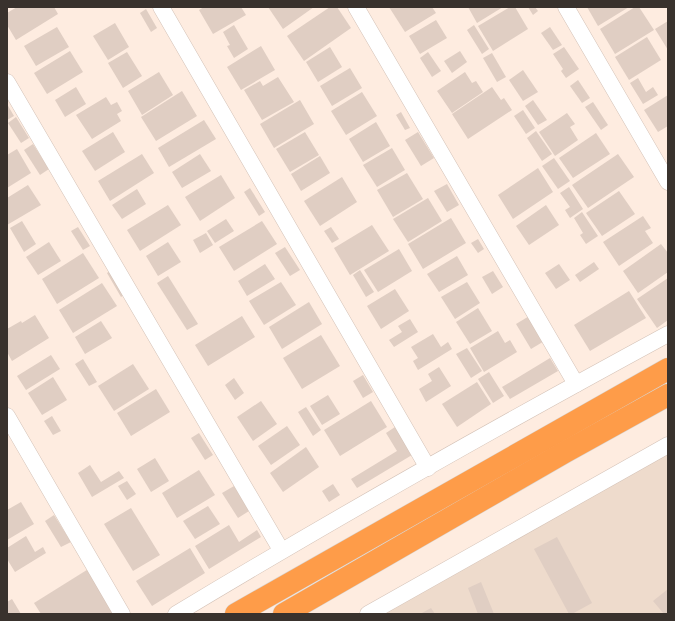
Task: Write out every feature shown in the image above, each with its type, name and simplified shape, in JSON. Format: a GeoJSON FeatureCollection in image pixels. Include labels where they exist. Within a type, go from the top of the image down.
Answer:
{"type":"FeatureCollection","features":[{"type":"Feature","properties":{"kind":"highway"},"geometry":{"type":"LineString","coordinates":[[236,614],[668,369]]}},
{"type":"Feature","properties":{"kind":"highway"},"geometry":{"type":"LineString","coordinates":[[289,613],[565,452],[668,395]]}},
{"type":"Feature","properties":{"kind":"street"},"geometry":{"type":"LineString","coordinates":[[161,7],[428,468]]}},
{"type":"Feature","properties":{"kind":"street"},"geometry":{"type":"LineString","coordinates":[[356,7],[576,384]]}},
{"type":"Feature","properties":{"kind":"street"},"geometry":{"type":"LineString","coordinates":[[566,7],[668,182]]}},
{"type":"Feature","properties":{"kind":"street"},"geometry":{"type":"LineString","coordinates":[[7,82],[281,550]]}},
{"type":"Feature","properties":{"kind":"street"},"geometry":{"type":"LineString","coordinates":[[176,614],[281,550],[668,334]]}},
{"type":"Feature","properties":{"kind":"street"},"geometry":{"type":"LineString","coordinates":[[7,416],[122,614]]}},
{"type":"Feature","properties":{"kind":"street"},"geometry":{"type":"LineString","coordinates":[[368,614],[668,445]]}},
{"type":"Feature","properties":{"kind":"shaded area"},"geometry":{"type":"Polygon","coordinates":[[[668,445],[668,614],[368,614],[668,445]]]}},
{"type":"Feature","properties":{"kind":"building"},"geometry":{"type":"Polygon","coordinates":[[[17,7],[54,7],[58,14],[16,40],[7,25],[7,13],[17,7]]]}},
{"type":"Feature","properties":{"kind":"building"},"geometry":{"type":"Polygon","coordinates":[[[204,7],[241,7],[246,15],[213,34],[199,10],[204,7]]]}},
{"type":"Feature","properties":{"kind":"building"},"geometry":{"type":"Polygon","coordinates":[[[268,7],[314,7],[283,29],[268,7]]]}},
{"type":"Feature","properties":{"kind":"building"},"geometry":{"type":"Polygon","coordinates":[[[330,7],[337,7],[351,28],[304,61],[287,36],[330,7]]]}},
{"type":"Feature","properties":{"kind":"building"},"geometry":{"type":"Polygon","coordinates":[[[389,7],[432,7],[436,13],[405,32],[389,7]]]}},
{"type":"Feature","properties":{"kind":"building"},"geometry":{"type":"Polygon","coordinates":[[[468,7],[503,7],[477,23],[468,7]]]}},
{"type":"Feature","properties":{"kind":"building"},"geometry":{"type":"Polygon","coordinates":[[[510,7],[515,7],[528,29],[493,51],[478,26],[510,7]]]}},
{"type":"Feature","properties":{"kind":"building"},"geometry":{"type":"Polygon","coordinates":[[[528,7],[535,7],[538,11],[533,15],[528,7]]]}},
{"type":"Feature","properties":{"kind":"building"},"geometry":{"type":"Polygon","coordinates":[[[587,7],[629,7],[598,26],[587,7]]]}},
{"type":"Feature","properties":{"kind":"building"},"geometry":{"type":"Polygon","coordinates":[[[635,7],[639,7],[654,30],[615,54],[600,29],[635,7]]]}},
{"type":"Feature","properties":{"kind":"building"},"geometry":{"type":"Polygon","coordinates":[[[146,9],[157,28],[151,32],[140,13],[146,9]]]}},
{"type":"Feature","properties":{"kind":"building"},"geometry":{"type":"Polygon","coordinates":[[[436,20],[447,38],[420,54],[409,36],[436,20]]]}},
{"type":"Feature","properties":{"kind":"building"},"geometry":{"type":"Polygon","coordinates":[[[668,21],[668,50],[655,29],[668,21]]]}},
{"type":"Feature","properties":{"kind":"building"},"geometry":{"type":"Polygon","coordinates":[[[115,23],[129,47],[108,60],[93,36],[115,23]]]}},
{"type":"Feature","properties":{"kind":"building"},"geometry":{"type":"Polygon","coordinates":[[[234,25],[248,49],[234,58],[227,46],[230,45],[223,32],[234,25]]]}},
{"type":"Feature","properties":{"kind":"building"},"geometry":{"type":"Polygon","coordinates":[[[474,25],[489,49],[482,54],[467,30],[474,25]]]}},
{"type":"Feature","properties":{"kind":"building"},"geometry":{"type":"Polygon","coordinates":[[[57,27],[69,47],[36,66],[24,46],[57,27]]]}},
{"type":"Feature","properties":{"kind":"building"},"geometry":{"type":"Polygon","coordinates":[[[550,27],[562,45],[553,50],[541,33],[550,27]]]}},
{"type":"Feature","properties":{"kind":"building"},"geometry":{"type":"Polygon","coordinates":[[[647,37],[661,60],[629,80],[615,57],[647,37]]]}},
{"type":"Feature","properties":{"kind":"building"},"geometry":{"type":"Polygon","coordinates":[[[261,46],[275,70],[241,90],[227,67],[261,46]]]}},
{"type":"Feature","properties":{"kind":"building"},"geometry":{"type":"Polygon","coordinates":[[[330,47],[342,67],[318,82],[306,62],[330,47]]]}},
{"type":"Feature","properties":{"kind":"building"},"geometry":{"type":"Polygon","coordinates":[[[564,47],[579,69],[566,78],[561,71],[563,69],[553,54],[564,47]]]}},
{"type":"Feature","properties":{"kind":"building"},"geometry":{"type":"Polygon","coordinates":[[[70,51],[83,72],[47,94],[34,73],[70,51]]]}},
{"type":"Feature","properties":{"kind":"building"},"geometry":{"type":"Polygon","coordinates":[[[460,51],[467,62],[452,73],[444,61],[460,51]]]}},
{"type":"Feature","properties":{"kind":"building"},"geometry":{"type":"Polygon","coordinates":[[[127,52],[142,76],[123,88],[108,63],[127,52]]]}},
{"type":"Feature","properties":{"kind":"building"},"geometry":{"type":"Polygon","coordinates":[[[428,52],[441,71],[432,77],[420,58],[428,52]]]}},
{"type":"Feature","properties":{"kind":"building"},"geometry":{"type":"Polygon","coordinates":[[[492,53],[506,77],[497,82],[483,58],[492,53]]]}},
{"type":"Feature","properties":{"kind":"building"},"geometry":{"type":"Polygon","coordinates":[[[350,68],[362,88],[332,106],[320,86],[350,68]]]}},
{"type":"Feature","properties":{"kind":"building"},"geometry":{"type":"Polygon","coordinates":[[[523,70],[538,92],[523,101],[509,80],[523,70]]]}},
{"type":"Feature","properties":{"kind":"building"},"geometry":{"type":"Polygon","coordinates":[[[159,72],[173,95],[142,115],[128,91],[159,72]]]}},
{"type":"Feature","properties":{"kind":"building"},"geometry":{"type":"Polygon","coordinates":[[[465,72],[472,83],[476,81],[483,92],[452,113],[437,91],[465,72]]]}},
{"type":"Feature","properties":{"kind":"building"},"geometry":{"type":"Polygon","coordinates":[[[278,77],[294,102],[262,120],[244,90],[260,81],[263,86],[278,77]]]}},
{"type":"Feature","properties":{"kind":"building"},"geometry":{"type":"Polygon","coordinates":[[[638,78],[646,92],[653,87],[658,95],[643,104],[630,83],[638,78]]]}},
{"type":"Feature","properties":{"kind":"building"},"geometry":{"type":"Polygon","coordinates":[[[578,80],[590,98],[582,103],[570,86],[578,80]]]}},
{"type":"Feature","properties":{"kind":"building"},"geometry":{"type":"Polygon","coordinates":[[[76,87],[86,104],[65,117],[55,100],[76,87]]]}},
{"type":"Feature","properties":{"kind":"building"},"geometry":{"type":"Polygon","coordinates":[[[492,87],[501,100],[504,98],[512,110],[468,139],[452,114],[492,87]]]}},
{"type":"Feature","properties":{"kind":"building"},"geometry":{"type":"Polygon","coordinates":[[[182,91],[197,116],[156,141],[141,117],[182,91]]]}},
{"type":"Feature","properties":{"kind":"building"},"geometry":{"type":"Polygon","coordinates":[[[362,92],[377,116],[346,135],[331,111],[362,92]]]}},
{"type":"Feature","properties":{"kind":"building"},"geometry":{"type":"Polygon","coordinates":[[[668,95],[668,126],[658,132],[644,110],[668,95]]]}},
{"type":"Feature","properties":{"kind":"building"},"geometry":{"type":"Polygon","coordinates":[[[106,97],[111,105],[117,102],[122,111],[117,114],[121,121],[92,139],[76,115],[106,97]]]}},
{"type":"Feature","properties":{"kind":"building"},"geometry":{"type":"Polygon","coordinates":[[[300,100],[314,124],[274,148],[260,124],[300,100]]]}},
{"type":"Feature","properties":{"kind":"building"},"geometry":{"type":"Polygon","coordinates":[[[533,100],[547,120],[538,125],[525,106],[533,100]]]}},
{"type":"Feature","properties":{"kind":"building"},"geometry":{"type":"Polygon","coordinates":[[[593,102],[608,125],[601,130],[585,107],[593,102]]]}},
{"type":"Feature","properties":{"kind":"building"},"geometry":{"type":"Polygon","coordinates":[[[7,104],[14,116],[7,120],[7,104]]]}},
{"type":"Feature","properties":{"kind":"building"},"geometry":{"type":"Polygon","coordinates":[[[523,110],[535,128],[526,134],[514,116],[523,110]]]}},
{"type":"Feature","properties":{"kind":"building"},"geometry":{"type":"Polygon","coordinates":[[[401,112],[410,128],[405,130],[396,115],[401,112]]]}},
{"type":"Feature","properties":{"kind":"building"},"geometry":{"type":"Polygon","coordinates":[[[567,113],[575,124],[570,127],[578,140],[555,156],[539,132],[567,113]]]}},
{"type":"Feature","properties":{"kind":"building"},"geometry":{"type":"Polygon","coordinates":[[[16,117],[29,138],[21,143],[8,123],[16,117]]]}},
{"type":"Feature","properties":{"kind":"building"},"geometry":{"type":"Polygon","coordinates":[[[204,120],[216,139],[169,167],[158,148],[204,120]]]}},
{"type":"Feature","properties":{"kind":"building"},"geometry":{"type":"Polygon","coordinates":[[[376,122],[390,146],[363,162],[349,139],[376,122]]]}},
{"type":"Feature","properties":{"kind":"building"},"geometry":{"type":"Polygon","coordinates":[[[536,131],[552,154],[542,161],[527,138],[536,131]]]}},
{"type":"Feature","properties":{"kind":"building"},"geometry":{"type":"Polygon","coordinates":[[[113,132],[125,152],[95,171],[82,151],[113,132]]]}},
{"type":"Feature","properties":{"kind":"building"},"geometry":{"type":"Polygon","coordinates":[[[305,132],[319,155],[290,172],[276,149],[305,132]]]}},
{"type":"Feature","properties":{"kind":"building"},"geometry":{"type":"Polygon","coordinates":[[[418,132],[434,158],[421,166],[405,140],[418,132]]]}},
{"type":"Feature","properties":{"kind":"building"},"geometry":{"type":"Polygon","coordinates":[[[596,133],[610,154],[573,178],[559,158],[596,133]]]}},
{"type":"Feature","properties":{"kind":"building"},"geometry":{"type":"Polygon","coordinates":[[[33,144],[49,169],[40,175],[24,150],[33,144]]]}},
{"type":"Feature","properties":{"kind":"building"},"geometry":{"type":"Polygon","coordinates":[[[392,148],[405,170],[377,187],[363,165],[392,148]]]}},
{"type":"Feature","properties":{"kind":"building"},"geometry":{"type":"Polygon","coordinates":[[[17,149],[31,173],[7,188],[7,155],[17,149]]]}},
{"type":"Feature","properties":{"kind":"building"},"geometry":{"type":"Polygon","coordinates":[[[142,154],[154,173],[110,201],[98,181],[142,154]]]}},
{"type":"Feature","properties":{"kind":"building"},"geometry":{"type":"Polygon","coordinates":[[[200,154],[211,171],[182,188],[172,172],[200,154]]]}},
{"type":"Feature","properties":{"kind":"building"},"geometry":{"type":"Polygon","coordinates":[[[618,154],[634,177],[588,208],[572,185],[618,154]]]}},
{"type":"Feature","properties":{"kind":"building"},"geometry":{"type":"Polygon","coordinates":[[[320,156],[330,173],[301,191],[291,174],[320,156]]]}},
{"type":"Feature","properties":{"kind":"building"},"geometry":{"type":"Polygon","coordinates":[[[554,158],[570,181],[558,189],[542,166],[554,158]]]}},
{"type":"Feature","properties":{"kind":"building"},"geometry":{"type":"Polygon","coordinates":[[[538,168],[553,192],[513,219],[498,195],[538,168]]]}},
{"type":"Feature","properties":{"kind":"building"},"geometry":{"type":"Polygon","coordinates":[[[407,173],[423,199],[393,217],[377,190],[407,173]]]}},
{"type":"Feature","properties":{"kind":"building"},"geometry":{"type":"Polygon","coordinates":[[[221,175],[235,198],[200,221],[185,197],[221,175]]]}},
{"type":"Feature","properties":{"kind":"building"},"geometry":{"type":"Polygon","coordinates":[[[342,177],[357,202],[320,226],[304,201],[342,177]]]}},
{"type":"Feature","properties":{"kind":"building"},"geometry":{"type":"Polygon","coordinates":[[[447,184],[459,205],[447,212],[434,191],[447,184]]]}},
{"type":"Feature","properties":{"kind":"building"},"geometry":{"type":"Polygon","coordinates":[[[28,185],[41,205],[7,225],[7,198],[28,185]]]}},
{"type":"Feature","properties":{"kind":"building"},"geometry":{"type":"Polygon","coordinates":[[[569,187],[583,209],[570,218],[565,210],[570,207],[560,193],[569,187]]]}},
{"type":"Feature","properties":{"kind":"building"},"geometry":{"type":"Polygon","coordinates":[[[250,188],[265,212],[259,216],[244,192],[250,188]]]}},
{"type":"Feature","properties":{"kind":"building"},"geometry":{"type":"Polygon","coordinates":[[[137,189],[146,204],[122,219],[112,205],[137,189]]]}},
{"type":"Feature","properties":{"kind":"building"},"geometry":{"type":"Polygon","coordinates":[[[619,191],[635,214],[602,236],[586,213],[619,191]]]}},
{"type":"Feature","properties":{"kind":"building"},"geometry":{"type":"Polygon","coordinates":[[[428,198],[442,221],[408,242],[393,219],[428,198]]]}},
{"type":"Feature","properties":{"kind":"building"},"geometry":{"type":"Polygon","coordinates":[[[168,205],[181,225],[140,251],[127,230],[168,205]]]}},
{"type":"Feature","properties":{"kind":"building"},"geometry":{"type":"Polygon","coordinates":[[[546,205],[559,225],[529,245],[516,226],[546,205]]]}},
{"type":"Feature","properties":{"kind":"building"},"geometry":{"type":"Polygon","coordinates":[[[582,212],[598,236],[586,244],[580,235],[583,233],[574,218],[582,212]]]}},
{"type":"Feature","properties":{"kind":"building"},"geometry":{"type":"Polygon","coordinates":[[[643,216],[651,228],[645,231],[653,243],[619,266],[603,242],[643,216]]]}},
{"type":"Feature","properties":{"kind":"building"},"geometry":{"type":"Polygon","coordinates":[[[451,218],[466,243],[423,269],[408,244],[451,218]]]}},
{"type":"Feature","properties":{"kind":"building"},"geometry":{"type":"Polygon","coordinates":[[[226,219],[234,231],[215,243],[207,231],[226,219]]]}},
{"type":"Feature","properties":{"kind":"building"},"geometry":{"type":"Polygon","coordinates":[[[22,221],[36,244],[24,252],[10,228],[22,221]]]}},
{"type":"Feature","properties":{"kind":"building"},"geometry":{"type":"Polygon","coordinates":[[[262,221],[277,244],[234,271],[219,247],[262,221]]]}},
{"type":"Feature","properties":{"kind":"building"},"geometry":{"type":"Polygon","coordinates":[[[372,225],[389,251],[350,275],[334,248],[372,225]]]}},
{"type":"Feature","properties":{"kind":"building"},"geometry":{"type":"Polygon","coordinates":[[[78,227],[90,246],[83,250],[71,231],[78,227]]]}},
{"type":"Feature","properties":{"kind":"building"},"geometry":{"type":"Polygon","coordinates":[[[331,227],[339,239],[332,243],[324,231],[331,227]]]}},
{"type":"Feature","properties":{"kind":"building"},"geometry":{"type":"Polygon","coordinates":[[[206,233],[213,245],[200,253],[193,240],[206,233]]]}},
{"type":"Feature","properties":{"kind":"building"},"geometry":{"type":"Polygon","coordinates":[[[478,239],[484,249],[478,253],[471,243],[478,239]]]}},
{"type":"Feature","properties":{"kind":"building"},"geometry":{"type":"Polygon","coordinates":[[[49,242],[61,261],[38,275],[26,257],[49,242]]]}},
{"type":"Feature","properties":{"kind":"building"},"geometry":{"type":"Polygon","coordinates":[[[168,242],[181,262],[158,276],[146,256],[168,242]]]}},
{"type":"Feature","properties":{"kind":"building"},"geometry":{"type":"Polygon","coordinates":[[[661,244],[668,253],[668,272],[638,293],[623,271],[661,244]]]}},
{"type":"Feature","properties":{"kind":"building"},"geometry":{"type":"Polygon","coordinates":[[[285,247],[300,270],[290,276],[275,253],[285,247]]]}},
{"type":"Feature","properties":{"kind":"building"},"geometry":{"type":"Polygon","coordinates":[[[399,249],[412,271],[378,292],[364,270],[399,249]]]}},
{"type":"Feature","properties":{"kind":"building"},"geometry":{"type":"Polygon","coordinates":[[[83,253],[99,278],[57,304],[42,279],[83,253]]]}},
{"type":"Feature","properties":{"kind":"building"},"geometry":{"type":"Polygon","coordinates":[[[457,256],[468,275],[439,292],[427,274],[457,256]]]}},
{"type":"Feature","properties":{"kind":"building"},"geometry":{"type":"Polygon","coordinates":[[[594,262],[599,269],[580,282],[575,275],[594,262]]]}},
{"type":"Feature","properties":{"kind":"building"},"geometry":{"type":"Polygon","coordinates":[[[265,264],[275,279],[247,296],[238,281],[265,264]]]}},
{"type":"Feature","properties":{"kind":"building"},"geometry":{"type":"Polygon","coordinates":[[[559,264],[570,280],[556,289],[545,273],[559,264]]]}},
{"type":"Feature","properties":{"kind":"building"},"geometry":{"type":"Polygon","coordinates":[[[113,269],[128,292],[121,297],[107,273],[113,269]]]}},
{"type":"Feature","properties":{"kind":"building"},"geometry":{"type":"Polygon","coordinates":[[[360,270],[374,292],[366,297],[353,275],[360,270]]]}},
{"type":"Feature","properties":{"kind":"building"},"geometry":{"type":"Polygon","coordinates":[[[493,271],[503,287],[492,294],[482,277],[493,271]]]}},
{"type":"Feature","properties":{"kind":"building"},"geometry":{"type":"Polygon","coordinates":[[[168,276],[198,324],[187,330],[157,283],[168,276]]]}},
{"type":"Feature","properties":{"kind":"building"},"geometry":{"type":"Polygon","coordinates":[[[668,278],[668,320],[657,328],[637,299],[668,278]]]}},
{"type":"Feature","properties":{"kind":"building"},"geometry":{"type":"Polygon","coordinates":[[[281,282],[296,305],[264,325],[249,301],[281,282]]]}},
{"type":"Feature","properties":{"kind":"building"},"geometry":{"type":"Polygon","coordinates":[[[467,282],[480,303],[455,319],[441,297],[467,282]]]}},
{"type":"Feature","properties":{"kind":"building"},"geometry":{"type":"Polygon","coordinates":[[[102,283],[117,306],[73,333],[59,310],[102,283]]]}},
{"type":"Feature","properties":{"kind":"building"},"geometry":{"type":"Polygon","coordinates":[[[395,289],[409,311],[381,329],[367,306],[395,289]]]}},
{"type":"Feature","properties":{"kind":"building"},"geometry":{"type":"Polygon","coordinates":[[[629,291],[646,318],[590,351],[574,325],[629,291]]]}},
{"type":"Feature","properties":{"kind":"building"},"geometry":{"type":"Polygon","coordinates":[[[309,302],[322,324],[282,349],[269,327],[309,302]]]}},
{"type":"Feature","properties":{"kind":"building"},"geometry":{"type":"Polygon","coordinates":[[[478,308],[492,331],[470,344],[456,322],[478,308]]]}},
{"type":"Feature","properties":{"kind":"building"},"geometry":{"type":"Polygon","coordinates":[[[35,315],[49,338],[12,361],[7,352],[7,329],[21,321],[22,323],[35,315]]]}},
{"type":"Feature","properties":{"kind":"building"},"geometry":{"type":"Polygon","coordinates":[[[531,315],[546,340],[531,349],[516,324],[531,315]]]}},
{"type":"Feature","properties":{"kind":"building"},"geometry":{"type":"Polygon","coordinates":[[[242,316],[255,337],[208,366],[195,345],[242,316]]]}},
{"type":"Feature","properties":{"kind":"building"},"geometry":{"type":"Polygon","coordinates":[[[410,319],[418,332],[394,347],[389,340],[402,332],[398,326],[410,319]]]}},
{"type":"Feature","properties":{"kind":"building"},"geometry":{"type":"Polygon","coordinates":[[[101,321],[112,338],[85,354],[75,337],[101,321]]]}},
{"type":"Feature","properties":{"kind":"building"},"geometry":{"type":"Polygon","coordinates":[[[498,331],[505,343],[510,340],[517,352],[484,372],[470,348],[498,331]]]}},
{"type":"Feature","properties":{"kind":"building"},"geometry":{"type":"Polygon","coordinates":[[[433,334],[441,347],[448,342],[452,349],[418,370],[413,361],[418,358],[411,347],[433,334]]]}},
{"type":"Feature","properties":{"kind":"building"},"geometry":{"type":"Polygon","coordinates":[[[321,335],[340,366],[302,389],[283,358],[321,335]]]}},
{"type":"Feature","properties":{"kind":"building"},"geometry":{"type":"Polygon","coordinates":[[[467,348],[482,371],[471,378],[456,354],[467,348]]]}},
{"type":"Feature","properties":{"kind":"building"},"geometry":{"type":"Polygon","coordinates":[[[51,355],[60,369],[26,390],[17,376],[51,355]]]}},
{"type":"Feature","properties":{"kind":"building"},"geometry":{"type":"Polygon","coordinates":[[[550,358],[558,371],[510,399],[502,387],[550,358]]]}},
{"type":"Feature","properties":{"kind":"building"},"geometry":{"type":"Polygon","coordinates":[[[83,359],[97,382],[89,386],[75,364],[83,359]]]}},
{"type":"Feature","properties":{"kind":"building"},"geometry":{"type":"Polygon","coordinates":[[[133,364],[149,389],[114,411],[98,386],[133,364]]]}},
{"type":"Feature","properties":{"kind":"building"},"geometry":{"type":"Polygon","coordinates":[[[439,367],[451,386],[426,402],[419,389],[432,381],[428,374],[439,367]]]}},
{"type":"Feature","properties":{"kind":"building"},"geometry":{"type":"Polygon","coordinates":[[[489,372],[504,396],[493,403],[478,379],[489,372]]]}},
{"type":"Feature","properties":{"kind":"building"},"geometry":{"type":"Polygon","coordinates":[[[363,375],[373,392],[363,398],[353,381],[363,375]]]}},
{"type":"Feature","properties":{"kind":"building"},"geometry":{"type":"Polygon","coordinates":[[[53,377],[67,400],[42,415],[28,393],[53,377]]]}},
{"type":"Feature","properties":{"kind":"building"},"geometry":{"type":"Polygon","coordinates":[[[234,378],[244,393],[235,400],[225,385],[234,378]]]}},
{"type":"Feature","properties":{"kind":"building"},"geometry":{"type":"Polygon","coordinates":[[[477,382],[491,404],[457,427],[442,404],[477,382]]]}},
{"type":"Feature","properties":{"kind":"building"},"geometry":{"type":"Polygon","coordinates":[[[156,389],[170,412],[131,436],[117,413],[156,389]]]}},
{"type":"Feature","properties":{"kind":"building"},"geometry":{"type":"Polygon","coordinates":[[[328,395],[340,414],[322,425],[310,406],[328,395]]]}},
{"type":"Feature","properties":{"kind":"building"},"geometry":{"type":"Polygon","coordinates":[[[261,401],[277,424],[253,441],[237,417],[261,401]]]}},
{"type":"Feature","properties":{"kind":"building"},"geometry":{"type":"Polygon","coordinates":[[[371,401],[387,427],[340,456],[324,430],[371,401]]]}},
{"type":"Feature","properties":{"kind":"building"},"geometry":{"type":"Polygon","coordinates":[[[306,407],[321,430],[313,436],[298,412],[306,407]]]}},
{"type":"Feature","properties":{"kind":"building"},"geometry":{"type":"Polygon","coordinates":[[[52,416],[61,431],[53,435],[44,421],[52,416]]]}},
{"type":"Feature","properties":{"kind":"building"},"geometry":{"type":"Polygon","coordinates":[[[287,426],[300,445],[271,465],[258,446],[287,426]]]}},
{"type":"Feature","properties":{"kind":"building"},"geometry":{"type":"Polygon","coordinates":[[[395,427],[412,455],[357,488],[351,479],[397,451],[386,433],[395,427]]]}},
{"type":"Feature","properties":{"kind":"building"},"geometry":{"type":"Polygon","coordinates":[[[199,433],[213,455],[205,460],[191,438],[199,433]]]}},
{"type":"Feature","properties":{"kind":"building"},"geometry":{"type":"Polygon","coordinates":[[[306,447],[319,467],[283,492],[270,473],[306,447]]]}},
{"type":"Feature","properties":{"kind":"building"},"geometry":{"type":"Polygon","coordinates":[[[155,458],[169,481],[151,492],[137,469],[155,458]]]}},
{"type":"Feature","properties":{"kind":"building"},"geometry":{"type":"Polygon","coordinates":[[[90,465],[101,482],[119,471],[124,478],[92,497],[78,473],[90,465]]]}},
{"type":"Feature","properties":{"kind":"building"},"geometry":{"type":"Polygon","coordinates":[[[199,470],[215,495],[177,518],[162,493],[199,470]]]}},
{"type":"Feature","properties":{"kind":"building"},"geometry":{"type":"Polygon","coordinates":[[[127,481],[136,494],[127,500],[118,486],[127,481]]]}},
{"type":"Feature","properties":{"kind":"building"},"geometry":{"type":"Polygon","coordinates":[[[333,484],[340,495],[329,502],[322,491],[333,484]]]}},
{"type":"Feature","properties":{"kind":"building"},"geometry":{"type":"Polygon","coordinates":[[[234,486],[249,511],[238,518],[222,493],[234,486]]]}},
{"type":"Feature","properties":{"kind":"building"},"geometry":{"type":"Polygon","coordinates":[[[21,502],[34,524],[7,540],[7,510],[21,502]]]}},
{"type":"Feature","properties":{"kind":"building"},"geometry":{"type":"Polygon","coordinates":[[[208,506],[220,524],[195,539],[183,521],[208,506]]]}},
{"type":"Feature","properties":{"kind":"building"},"geometry":{"type":"Polygon","coordinates":[[[131,508],[160,555],[133,571],[104,524],[131,508]]]}},
{"type":"Feature","properties":{"kind":"building"},"geometry":{"type":"Polygon","coordinates":[[[54,515],[71,542],[61,547],[45,521],[54,515]]]}},
{"type":"Feature","properties":{"kind":"building"},"geometry":{"type":"Polygon","coordinates":[[[229,525],[239,542],[257,530],[261,537],[209,569],[195,546],[229,525]]]}},
{"type":"Feature","properties":{"kind":"building"},"geometry":{"type":"Polygon","coordinates":[[[26,536],[35,552],[43,547],[46,553],[15,572],[7,559],[7,548],[26,536]]]}},
{"type":"Feature","properties":{"kind":"building"},"geometry":{"type":"Polygon","coordinates":[[[557,537],[592,603],[572,614],[569,614],[534,549],[557,537]]]}},
{"type":"Feature","properties":{"kind":"building"},"geometry":{"type":"Polygon","coordinates":[[[190,548],[205,573],[152,606],[136,581],[190,548]]]}},
{"type":"Feature","properties":{"kind":"building"},"geometry":{"type":"Polygon","coordinates":[[[90,568],[118,614],[41,614],[34,603],[90,568]]]}},
{"type":"Feature","properties":{"kind":"building"},"geometry":{"type":"Polygon","coordinates":[[[481,582],[494,614],[478,614],[468,588],[481,582]]]}},
{"type":"Feature","properties":{"kind":"building"},"geometry":{"type":"Polygon","coordinates":[[[668,589],[668,614],[664,614],[653,601],[668,589]]]}},
{"type":"Feature","properties":{"kind":"building"},"geometry":{"type":"Polygon","coordinates":[[[12,599],[21,614],[7,614],[7,602],[12,599]]]}},
{"type":"Feature","properties":{"kind":"building"},"geometry":{"type":"Polygon","coordinates":[[[431,608],[435,614],[420,614],[431,608]]]}}]}
